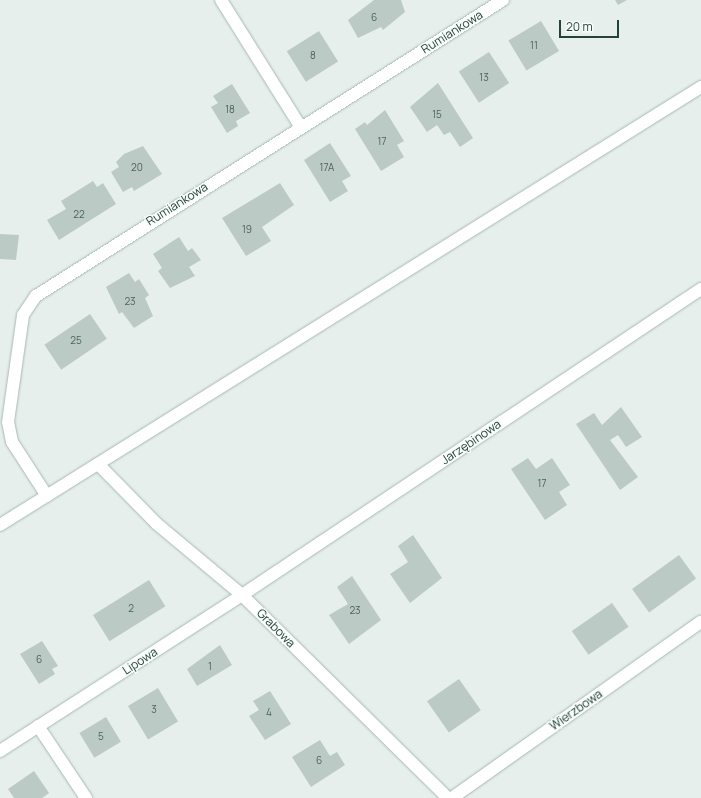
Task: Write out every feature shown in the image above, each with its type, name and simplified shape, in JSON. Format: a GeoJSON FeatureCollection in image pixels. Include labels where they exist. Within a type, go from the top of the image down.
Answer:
{"type":"FeatureCollection","features":[{"type":"Feature","properties":{"kind":"street"},"geometry":{"type":"LineString","coordinates":[[221,0],[300,126]]}},
{"type":"Feature","properties":{"kind":"street","name":"Rumiankowa"},"geometry":{"type":"LineString","coordinates":[[47,496],[12,442],[8,422],[23,315],[36,296],[61,278],[300,126],[503,0]]}},
{"type":"Feature","properties":{"kind":"street"},"geometry":{"type":"LineString","coordinates":[[0,525],[701,87]]}},
{"type":"Feature","properties":{"kind":"street","name":"Jarzębinowa"},"geometry":{"type":"LineString","coordinates":[[242,595],[701,289]]}},
{"type":"Feature","properties":{"kind":"street","name":"Grabowa"},"geometry":{"type":"LineString","coordinates":[[98,464],[157,524],[242,595],[448,798]]}},
{"type":"Feature","properties":{"kind":"street","name":"Lipowa"},"geometry":{"type":"LineString","coordinates":[[0,751],[242,595]]}},
{"type":"Feature","properties":{"kind":"street","name":"Wierzbowa"},"geometry":{"type":"LineString","coordinates":[[452,798],[701,622]]}},
{"type":"Feature","properties":{"kind":"street"},"geometry":{"type":"LineString","coordinates":[[38,726],[86,798]]}},
{"type":"Feature","properties":{"kind":"building"},"geometry":{"type":"Polygon","coordinates":[[[374,0],[401,0],[405,12],[383,30],[381,27],[358,38],[348,20],[374,0]]]}},
{"type":"Feature","properties":{"kind":"building"},"geometry":{"type":"Polygon","coordinates":[[[615,0],[627,0],[618,5],[615,0]]]}},
{"type":"Feature","properties":{"kind":"building"},"geometry":{"type":"Polygon","coordinates":[[[541,21],[559,51],[526,71],[508,41],[541,21]]]}},
{"type":"Feature","properties":{"kind":"building"},"geometry":{"type":"Polygon","coordinates":[[[319,31],[338,62],[306,82],[287,51],[319,31]]]}},
{"type":"Feature","properties":{"kind":"building"},"geometry":{"type":"Polygon","coordinates":[[[489,52],[509,83],[479,103],[459,72],[489,52]]]}},
{"type":"Feature","properties":{"kind":"building"},"geometry":{"type":"Polygon","coordinates":[[[438,83],[473,138],[460,147],[450,132],[444,135],[437,125],[427,132],[410,107],[438,83]]]}},
{"type":"Feature","properties":{"kind":"building"},"geometry":{"type":"Polygon","coordinates":[[[232,84],[250,113],[236,121],[238,126],[227,133],[211,107],[218,103],[213,96],[232,84]]]}},
{"type":"Feature","properties":{"kind":"building"},"geometry":{"type":"Polygon","coordinates":[[[385,110],[404,141],[397,145],[404,157],[381,171],[355,129],[365,122],[367,125],[385,110]]]}},
{"type":"Feature","properties":{"kind":"building"},"geometry":{"type":"Polygon","coordinates":[[[330,143],[351,176],[342,181],[348,191],[330,202],[304,160],[330,143]]]}},
{"type":"Feature","properties":{"kind":"building"},"geometry":{"type":"Polygon","coordinates":[[[143,146],[162,174],[134,191],[132,187],[123,192],[111,172],[119,167],[116,162],[124,154],[143,146]]]}},
{"type":"Feature","properties":{"kind":"building"},"geometry":{"type":"Polygon","coordinates":[[[93,181],[97,187],[103,183],[116,204],[59,240],[47,220],[66,209],[61,201],[93,181]]]}},
{"type":"Feature","properties":{"kind":"building"},"geometry":{"type":"Polygon","coordinates":[[[280,183],[294,205],[262,227],[271,241],[246,256],[222,218],[280,183]]]}},
{"type":"Feature","properties":{"kind":"building"},"geometry":{"type":"Polygon","coordinates":[[[0,234],[19,235],[16,260],[0,259],[0,234]]]}},
{"type":"Feature","properties":{"kind":"building"},"geometry":{"type":"Polygon","coordinates":[[[179,237],[188,251],[192,248],[201,260],[189,267],[195,276],[170,288],[158,271],[162,268],[153,254],[179,237]]]}},
{"type":"Feature","properties":{"kind":"building"},"geometry":{"type":"Polygon","coordinates":[[[129,273],[135,282],[139,279],[149,295],[145,298],[153,316],[134,328],[122,312],[119,314],[106,287],[129,273]]]}},
{"type":"Feature","properties":{"kind":"building"},"geometry":{"type":"Polygon","coordinates":[[[90,314],[107,339],[61,370],[44,345],[90,314]]]}},
{"type":"Feature","properties":{"kind":"building"},"geometry":{"type":"Polygon","coordinates":[[[621,407],[642,437],[626,447],[618,435],[610,440],[638,477],[620,490],[576,424],[594,413],[602,425],[621,407]]]}},
{"type":"Feature","properties":{"kind":"building"},"geometry":{"type":"Polygon","coordinates":[[[528,458],[536,469],[552,458],[570,485],[559,492],[567,505],[545,520],[511,469],[528,458]]]}},
{"type":"Feature","properties":{"kind":"building"},"geometry":{"type":"Polygon","coordinates":[[[413,535],[442,578],[410,603],[390,574],[408,562],[398,546],[413,535]]]}},
{"type":"Feature","properties":{"kind":"building"},"geometry":{"type":"Polygon","coordinates":[[[679,555],[696,578],[649,613],[632,589],[679,555]]]}},
{"type":"Feature","properties":{"kind":"building"},"geometry":{"type":"Polygon","coordinates":[[[352,576],[381,620],[349,644],[329,615],[348,604],[337,587],[352,576]]]}},
{"type":"Feature","properties":{"kind":"building"},"geometry":{"type":"Polygon","coordinates":[[[149,580],[165,606],[109,641],[93,615],[149,580]]]}},
{"type":"Feature","properties":{"kind":"building"},"geometry":{"type":"Polygon","coordinates":[[[612,603],[629,627],[588,655],[572,631],[612,603]]]}},
{"type":"Feature","properties":{"kind":"building"},"geometry":{"type":"Polygon","coordinates":[[[42,641],[58,666],[52,669],[55,674],[39,684],[20,654],[42,641]]]}},
{"type":"Feature","properties":{"kind":"building"},"geometry":{"type":"Polygon","coordinates":[[[220,645],[232,665],[197,686],[187,669],[220,645]]]}},
{"type":"Feature","properties":{"kind":"building"},"geometry":{"type":"Polygon","coordinates":[[[459,679],[481,710],[449,732],[427,701],[459,679]]]}},
{"type":"Feature","properties":{"kind":"building"},"geometry":{"type":"Polygon","coordinates":[[[158,688],[178,721],[148,739],[128,706],[158,688]]]}},
{"type":"Feature","properties":{"kind":"building"},"geometry":{"type":"Polygon","coordinates":[[[270,691],[291,724],[265,740],[249,716],[259,710],[253,701],[270,691]]]}},
{"type":"Feature","properties":{"kind":"building"},"geometry":{"type":"Polygon","coordinates":[[[106,717],[121,742],[94,758],[79,733],[106,717]]]}},
{"type":"Feature","properties":{"kind":"building"},"geometry":{"type":"Polygon","coordinates":[[[320,740],[330,756],[337,752],[345,765],[311,787],[292,757],[320,740]]]}},
{"type":"Feature","properties":{"kind":"building"},"geometry":{"type":"Polygon","coordinates":[[[34,771],[49,793],[42,798],[14,798],[8,789],[34,771]]]}}]}
